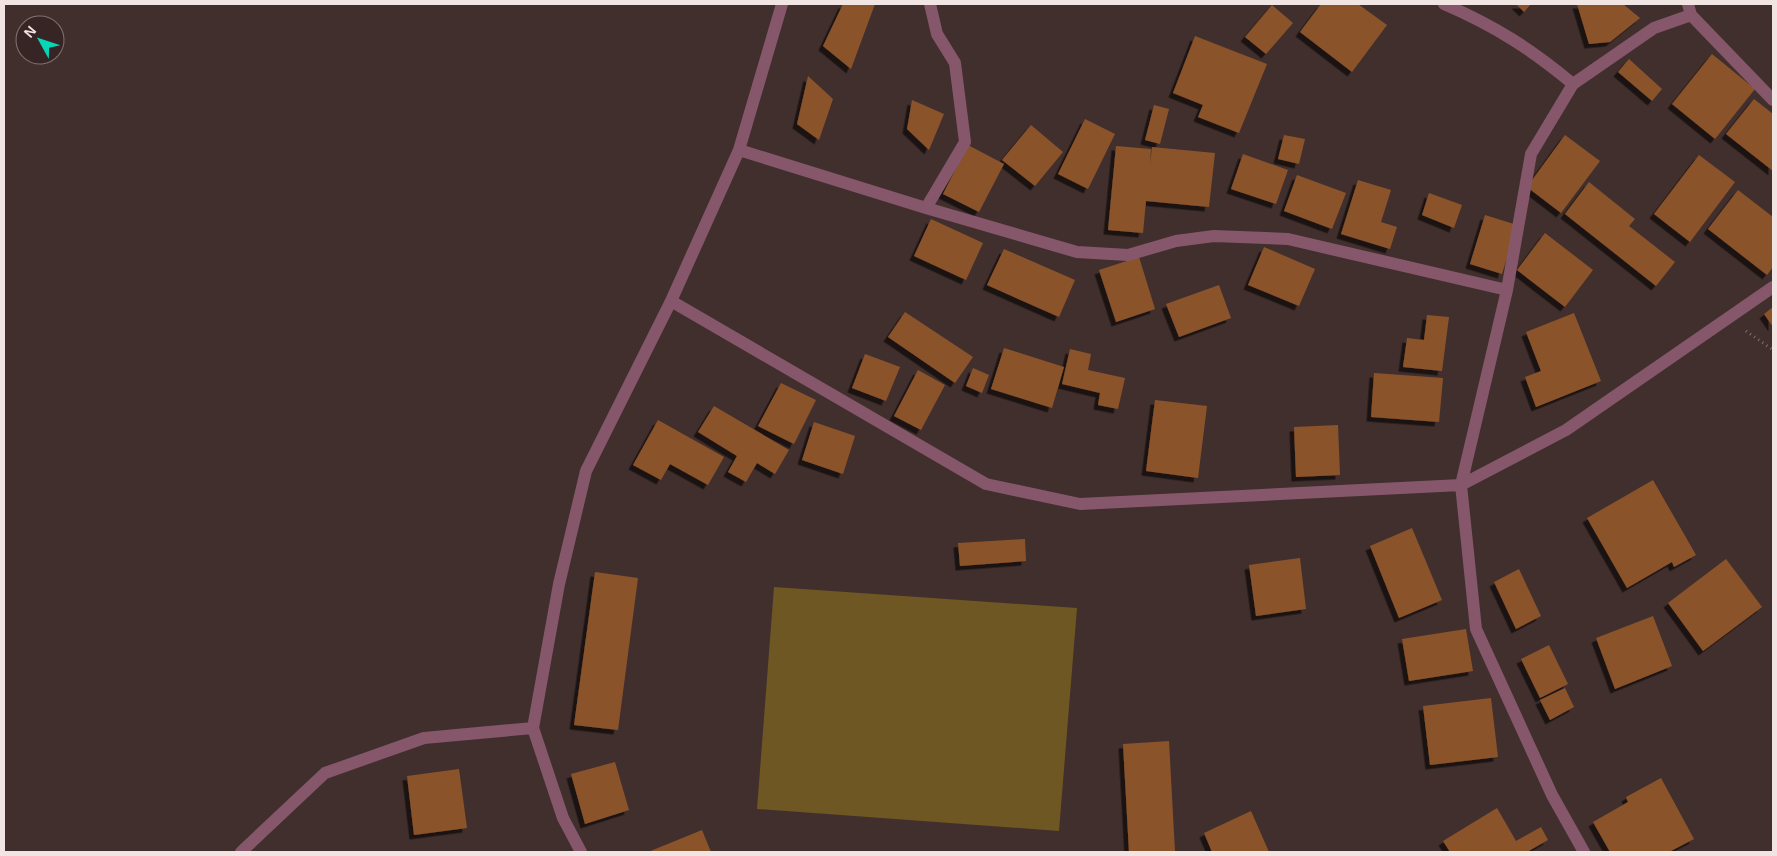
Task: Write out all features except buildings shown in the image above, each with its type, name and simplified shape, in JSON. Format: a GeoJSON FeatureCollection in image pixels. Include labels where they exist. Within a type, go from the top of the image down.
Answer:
{"type":"FeatureCollection","features":[{"type":"Feature","properties":{"kind":"street"},"geometry":{"type":"LineString","coordinates":[[581,852],[563,818],[533,728],[559,584],[586,471],[671,301],[739,150],[782,4]]}},
{"type":"Feature","properties":{"kind":"street"},"geometry":{"type":"LineString","coordinates":[[926,208],[965,142],[955,63],[937,34],[930,4]]}},
{"type":"Feature","properties":{"kind":"street"},"geometry":{"type":"LineString","coordinates":[[1444,4],[1477,18],[1533,51],[1573,84]]}},
{"type":"Feature","properties":{"kind":"street"},"geometry":{"type":"LineString","coordinates":[[1584,852],[1552,795],[1476,629],[1461,485],[1507,290],[1531,154],[1573,84],[1654,28],[1690,10],[1773,100]]}},
{"type":"Feature","properties":{"kind":"street"},"geometry":{"type":"LineString","coordinates":[[739,150],[926,208],[1077,252],[1128,255],[1176,241],[1214,236],[1288,239],[1507,290]]}},
{"type":"Feature","properties":{"kind":"street"},"geometry":{"type":"LineString","coordinates":[[671,301],[986,484],[1080,504],[1461,485],[1566,430],[1729,320],[1773,287]]}},
{"type":"Feature","properties":{"kind":"street"},"geometry":{"type":"LineString","coordinates":[[241,852],[325,773],[424,738],[533,728]]}},
{"type":"Feature","properties":{"kind":"path"},"geometry":{"type":"LineString","coordinates":[[1729,320],[1773,350]]}},
{"type":"Feature","properties":{"kind":"shaded area"},"geometry":{"type":"Polygon","coordinates":[[[774,587],[1077,608],[1059,831],[757,809],[774,587]]]}}]}
